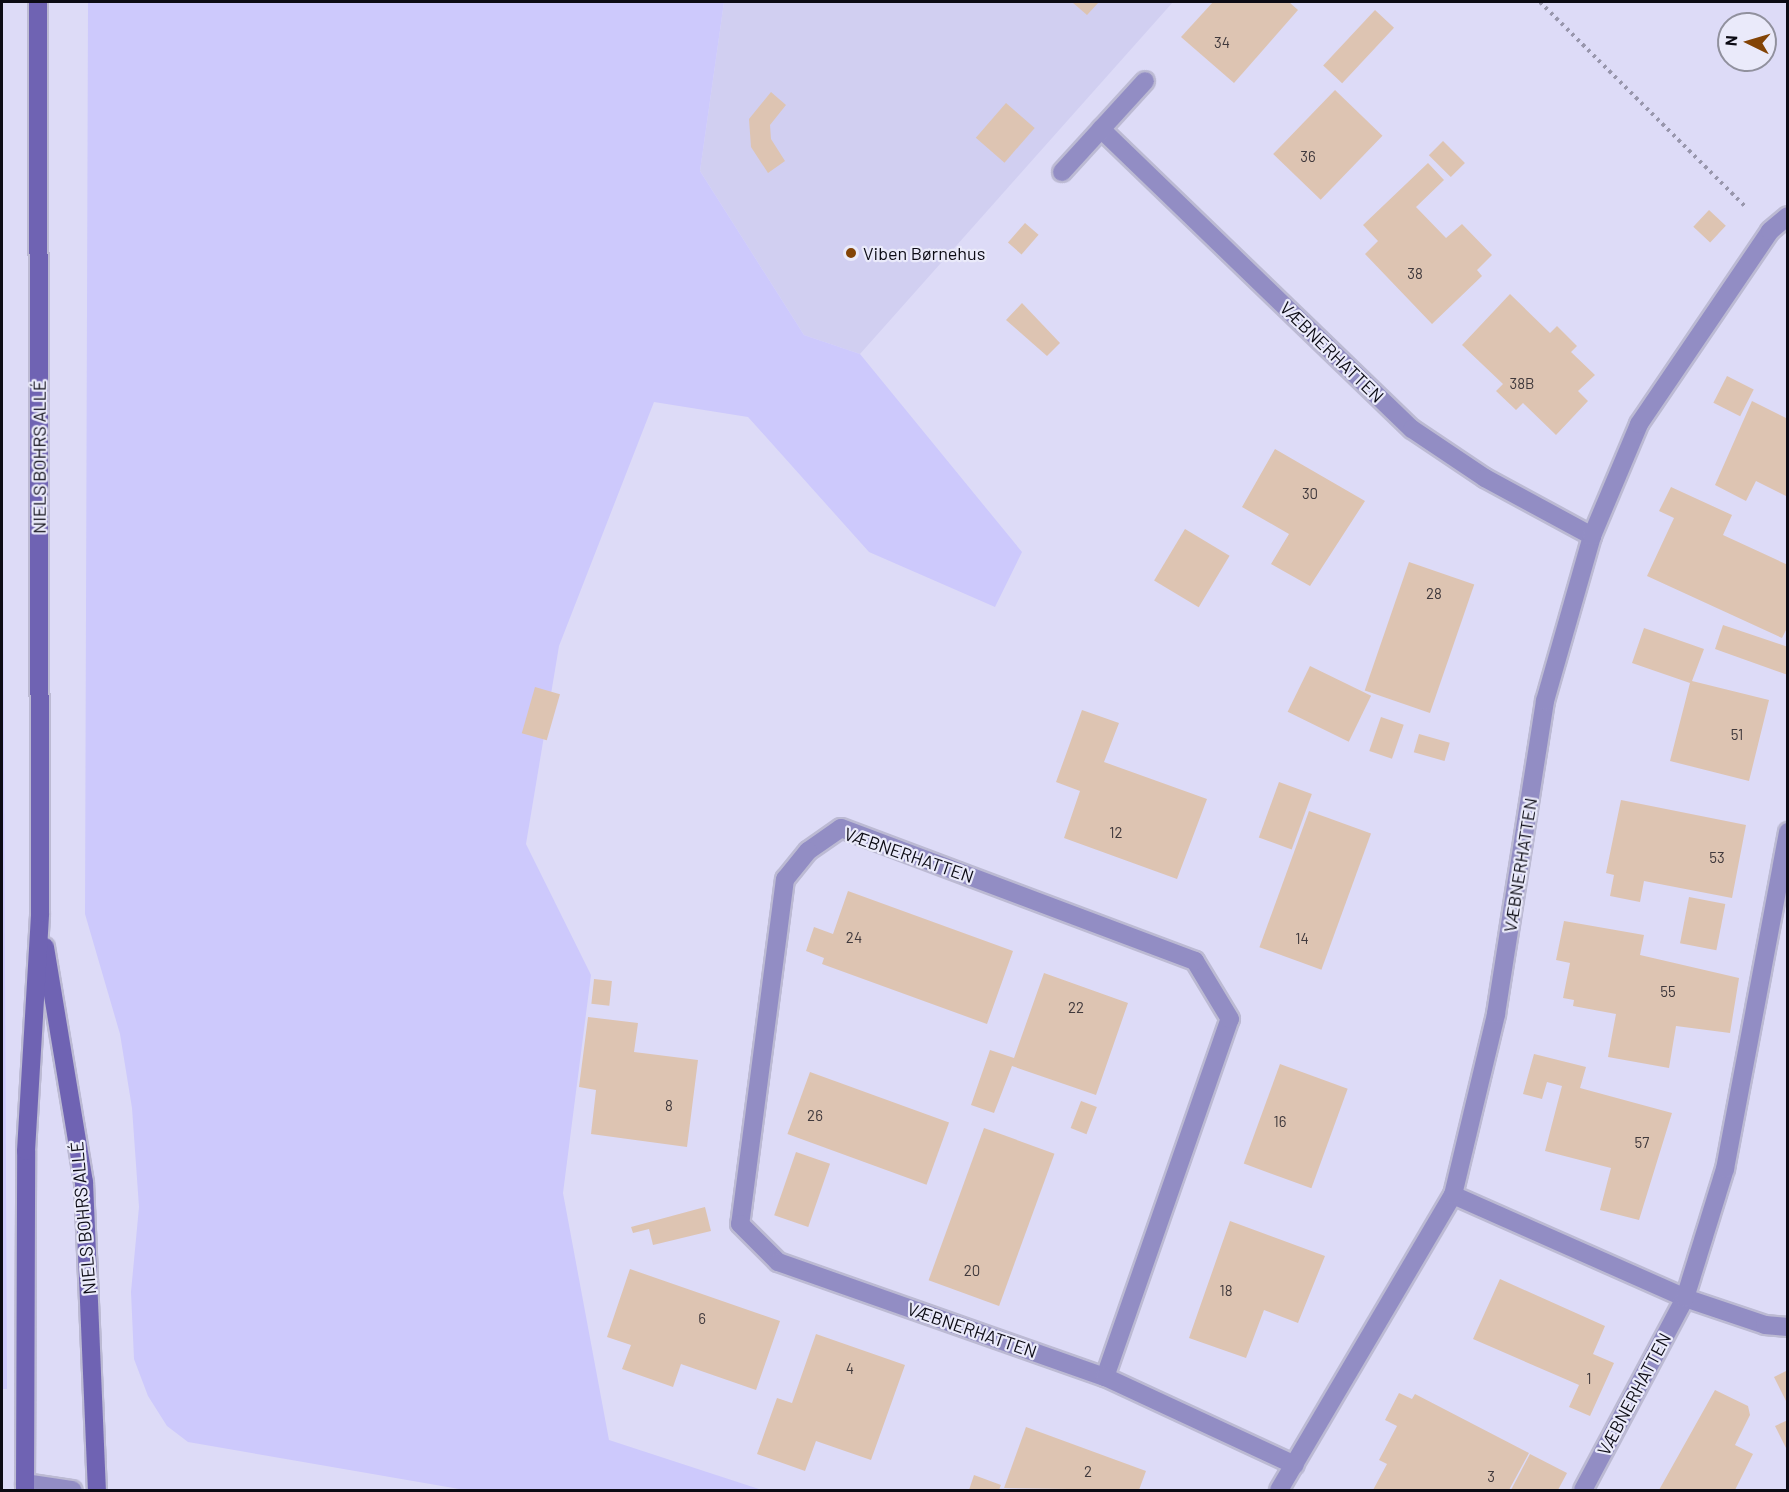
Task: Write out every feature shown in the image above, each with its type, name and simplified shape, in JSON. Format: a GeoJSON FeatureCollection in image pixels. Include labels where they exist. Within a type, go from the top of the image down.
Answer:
{"type":"FeatureCollection","features":[{"type":"Feature","properties":{"kind":"street","name":"NIELS BOHRS ALLÉ"},"geometry":{"type":"LineString","coordinates":[[25,1487],[26,1151],[40,913],[38,2]]}},
{"type":"Feature","properties":{"kind":"street"},"geometry":{"type":"LineString","coordinates":[[1062,172],[1145,81]]}},
{"type":"Feature","properties":{"kind":"street","name":"VÆBNERHATTEN"},"geometry":{"type":"LineString","coordinates":[[1101,129],[1412,429],[1485,478],[1592,536]]}},
{"type":"Feature","properties":{"kind":"street","name":"VÆBNERHATTEN"},"geometry":{"type":"LineString","coordinates":[[1279,1491],[1453,1195],[1497,1014],[1545,701],[1592,536],[1638,424],[1770,231],[1788,216]]}},
{"type":"Feature","properties":{"kind":"street","name":"VÆBNERHATTEN"},"geometry":{"type":"LineString","coordinates":[[1105,1377],[1230,1018],[1195,961],[841,828],[808,851],[785,879],[740,1224],[778,1262],[1105,1377],[1295,1465]]}},
{"type":"Feature","properties":{"kind":"street","name":"VÆBNERHATTEN"},"geometry":{"type":"LineString","coordinates":[[1583,1491],[1685,1298],[1725,1169],[1788,832]]}},
{"type":"Feature","properties":{"kind":"street","name":"NIELS BOHRS ALLÉ"},"geometry":{"type":"LineString","coordinates":[[40,913],[84,1182],[97,1491]]}},
{"type":"Feature","properties":{"kind":"street"},"geometry":{"type":"LineString","coordinates":[[1453,1195],[1685,1298],[1765,1325],[1788,1327]]}},
{"type":"Feature","properties":{"kind":"street"},"geometry":{"type":"LineString","coordinates":[[25,1487],[72,1491]]}},
{"type":"Feature","properties":{"kind":"path"},"geometry":{"type":"LineString","coordinates":[[1540,2],[1770,231]]}},
{"type":"Feature","properties":{"kind":"shaded area"},"geometry":{"type":"Polygon","coordinates":[[[88,2],[724,2],[700,171],[804,335],[860,354],[1022,552],[995,607],[869,552],[748,417],[654,402],[559,646],[526,844],[591,975],[563,1193],[609,1440],[762,1490],[465,1490],[188,1442],[167,1426],[148,1396],[134,1359],[131,1292],[139,1207],[132,1108],[120,1034],[85,914],[88,2]]]}},
{"type":"Feature","properties":{"kind":"shaded area","name":"Viben Børnehus"},"geometry":{"type":"Polygon","coordinates":[[[724,2],[1173,2],[860,354],[804,335],[700,171],[724,2]]]}},
{"type":"Feature","properties":{"kind":"shaded area"},"geometry":{"type":"Polygon","coordinates":[[[2,329],[7,1389],[2,1389],[2,329]]]}},
{"type":"Feature","properties":{"kind":"building"},"geometry":{"type":"Polygon","coordinates":[[[1072,2],[1099,2],[1087,15],[1072,2]]]}},
{"type":"Feature","properties":{"kind":"building"},"geometry":{"type":"Polygon","coordinates":[[[1213,2],[1289,2],[1298,10],[1234,83],[1181,37],[1213,2]]]}},
{"type":"Feature","properties":{"kind":"building"},"geometry":{"type":"Polygon","coordinates":[[[1375,10],[1394,28],[1342,83],[1323,66],[1375,10]]]}},
{"type":"Feature","properties":{"kind":"building"},"geometry":{"type":"Polygon","coordinates":[[[1335,90],[1382,136],[1321,200],[1273,154],[1335,90]]]}},
{"type":"Feature","properties":{"kind":"building"},"geometry":{"type":"Polygon","coordinates":[[[771,92],[786,105],[770,125],[771,139],[785,161],[768,173],[751,147],[749,119],[771,92]]]}},
{"type":"Feature","properties":{"kind":"building"},"geometry":{"type":"Polygon","coordinates":[[[1006,103],[1035,128],[1005,163],[976,138],[1006,103]]]}},
{"type":"Feature","properties":{"kind":"building"},"geometry":{"type":"Polygon","coordinates":[[[1443,141],[1465,163],[1451,177],[1429,155],[1443,141]]]}},
{"type":"Feature","properties":{"kind":"building"},"geometry":{"type":"Polygon","coordinates":[[[1428,163],[1444,180],[1416,207],[1446,238],[1462,224],[1492,255],[1477,270],[1482,276],[1432,324],[1365,254],[1378,241],[1363,225],[1428,163]]]}},
{"type":"Feature","properties":{"kind":"building"},"geometry":{"type":"Polygon","coordinates":[[[1709,210],[1726,226],[1710,243],[1693,227],[1709,210]]]}},
{"type":"Feature","properties":{"kind":"building"},"geometry":{"type":"Polygon","coordinates":[[[1025,223],[1039,235],[1022,254],[1008,243],[1025,223]]]}},
{"type":"Feature","properties":{"kind":"building"},"geometry":{"type":"Polygon","coordinates":[[[1510,294],[1550,333],[1557,326],[1577,346],[1571,352],[1595,375],[1578,391],[1588,401],[1556,435],[1523,403],[1516,410],[1496,391],[1503,384],[1462,345],[1510,294]]]}},
{"type":"Feature","properties":{"kind":"building"},"geometry":{"type":"Polygon","coordinates":[[[1022,303],[1060,343],[1047,356],[1006,320],[1022,303]]]}},
{"type":"Feature","properties":{"kind":"building"},"geometry":{"type":"Polygon","coordinates":[[[1727,376],[1754,390],[1740,416],[1713,403],[1727,376]]]}},
{"type":"Feature","properties":{"kind":"building"},"geometry":{"type":"Polygon","coordinates":[[[1752,401],[1788,419],[1788,497],[1756,481],[1746,501],[1715,485],[1752,401]]]}},
{"type":"Feature","properties":{"kind":"building"},"geometry":{"type":"Polygon","coordinates":[[[1275,449],[1365,501],[1310,586],[1271,564],[1289,534],[1242,507],[1275,449]]]}},
{"type":"Feature","properties":{"kind":"building"},"geometry":{"type":"Polygon","coordinates":[[[1671,487],[1732,515],[1723,535],[1788,565],[1788,626],[1782,638],[1647,576],[1674,518],[1659,511],[1671,487]]]}},
{"type":"Feature","properties":{"kind":"building"},"geometry":{"type":"Polygon","coordinates":[[[1185,529],[1230,556],[1199,607],[1154,580],[1185,529]]]}},
{"type":"Feature","properties":{"kind":"building"},"geometry":{"type":"Polygon","coordinates":[[[1409,562],[1474,584],[1430,713],[1365,691],[1409,562]]]}},
{"type":"Feature","properties":{"kind":"building"},"geometry":{"type":"Polygon","coordinates":[[[1723,625],[1788,647],[1788,675],[1715,649],[1723,625]]]}},
{"type":"Feature","properties":{"kind":"building"},"geometry":{"type":"Polygon","coordinates":[[[1644,628],[1704,649],[1692,681],[1769,700],[1749,781],[1670,761],[1690,683],[1632,663],[1644,628]]]}},
{"type":"Feature","properties":{"kind":"building"},"geometry":{"type":"Polygon","coordinates":[[[1310,666],[1371,696],[1349,742],[1288,712],[1310,666]]]}},
{"type":"Feature","properties":{"kind":"building"},"geometry":{"type":"Polygon","coordinates":[[[535,687],[560,694],[547,740],[522,733],[535,687]]]}},
{"type":"Feature","properties":{"kind":"building"},"geometry":{"type":"Polygon","coordinates":[[[1082,710],[1119,723],[1104,762],[1207,799],[1177,879],[1064,838],[1080,791],[1056,782],[1082,710]]]}},
{"type":"Feature","properties":{"kind":"building"},"geometry":{"type":"Polygon","coordinates":[[[1381,717],[1404,725],[1392,759],[1369,751],[1381,717]]]}},
{"type":"Feature","properties":{"kind":"building"},"geometry":{"type":"Polygon","coordinates":[[[1419,734],[1450,743],[1445,761],[1414,752],[1419,734]]]}},
{"type":"Feature","properties":{"kind":"building"},"geometry":{"type":"Polygon","coordinates":[[[1279,782],[1312,794],[1292,849],[1259,837],[1279,782]]]}},
{"type":"Feature","properties":{"kind":"building"},"geometry":{"type":"Polygon","coordinates":[[[1621,800],[1746,825],[1732,898],[1644,881],[1640,902],[1610,896],[1614,875],[1606,873],[1621,800]]]}},
{"type":"Feature","properties":{"kind":"building"},"geometry":{"type":"Polygon","coordinates":[[[1309,811],[1371,834],[1321,970],[1259,947],[1309,811]]]}},
{"type":"Feature","properties":{"kind":"building"},"geometry":{"type":"Polygon","coordinates":[[[848,891],[1013,951],[987,1024],[822,964],[824,958],[806,951],[814,927],[833,934],[848,891]]]}},
{"type":"Feature","properties":{"kind":"building"},"geometry":{"type":"Polygon","coordinates":[[[1689,897],[1725,904],[1716,950],[1680,943],[1689,897]]]}},
{"type":"Feature","properties":{"kind":"building"},"geometry":{"type":"Polygon","coordinates":[[[1564,921],[1644,935],[1640,955],[1739,978],[1730,1033],[1676,1026],[1669,1068],[1608,1057],[1616,1014],[1573,1006],[1574,1000],[1563,998],[1570,963],[1556,960],[1564,921]]]}},
{"type":"Feature","properties":{"kind":"building"},"geometry":{"type":"Polygon","coordinates":[[[1044,973],[1128,1003],[1096,1095],[1012,1066],[994,1113],[971,1105],[990,1050],[1014,1058],[1044,973]]]}},
{"type":"Feature","properties":{"kind":"building"},"geometry":{"type":"Polygon","coordinates":[[[594,979],[612,981],[609,1006],[591,1004],[594,979]]]}},
{"type":"Feature","properties":{"kind":"building"},"geometry":{"type":"Polygon","coordinates":[[[588,1017],[638,1023],[634,1052],[698,1060],[687,1147],[591,1134],[596,1090],[579,1087],[588,1017]]]}},
{"type":"Feature","properties":{"kind":"building"},"geometry":{"type":"Polygon","coordinates":[[[1534,1054],[1586,1067],[1580,1088],[1672,1113],[1639,1220],[1600,1210],[1611,1168],[1545,1151],[1562,1086],[1547,1082],[1542,1099],[1523,1094],[1534,1054]]]}},
{"type":"Feature","properties":{"kind":"building"},"geometry":{"type":"Polygon","coordinates":[[[1280,1064],[1348,1089],[1311,1188],[1244,1164],[1280,1064]]]}},
{"type":"Feature","properties":{"kind":"building"},"geometry":{"type":"Polygon","coordinates":[[[810,1072],[949,1123],[927,1185],[787,1134],[810,1072]]]}},
{"type":"Feature","properties":{"kind":"building"},"geometry":{"type":"Polygon","coordinates":[[[1081,1101],[1097,1107],[1086,1134],[1071,1128],[1081,1101]]]}},
{"type":"Feature","properties":{"kind":"building"},"geometry":{"type":"Polygon","coordinates":[[[984,1128],[1054,1154],[999,1306],[929,1280],[984,1128]]]}},
{"type":"Feature","properties":{"kind":"building"},"geometry":{"type":"Polygon","coordinates":[[[796,1152],[830,1164],[808,1227],[774,1215],[796,1152]]]}},
{"type":"Feature","properties":{"kind":"building"},"geometry":{"type":"Polygon","coordinates":[[[705,1207],[711,1231],[653,1245],[649,1229],[633,1233],[631,1227],[705,1207]]]}},
{"type":"Feature","properties":{"kind":"building"},"geometry":{"type":"Polygon","coordinates":[[[1230,1221],[1325,1256],[1298,1323],[1264,1310],[1246,1358],[1189,1338],[1230,1221]]]}},
{"type":"Feature","properties":{"kind":"building"},"geometry":{"type":"Polygon","coordinates":[[[630,1269],[780,1321],[756,1390],[681,1364],[673,1387],[622,1369],[631,1345],[607,1337],[630,1269]]]}},
{"type":"Feature","properties":{"kind":"building"},"geometry":{"type":"Polygon","coordinates":[[[1500,1279],[1605,1326],[1593,1354],[1614,1363],[1590,1416],[1569,1407],[1579,1385],[1473,1339],[1500,1279]]]}},
{"type":"Feature","properties":{"kind":"building"},"geometry":{"type":"Polygon","coordinates":[[[816,1334],[905,1365],[871,1460],[816,1441],[805,1471],[757,1454],[777,1398],[792,1403],[816,1334]]]}},
{"type":"Feature","properties":{"kind":"building"},"geometry":{"type":"Polygon","coordinates":[[[1788,1370],[1788,1405],[1774,1377],[1788,1370]]]}},
{"type":"Feature","properties":{"kind":"building"},"geometry":{"type":"Polygon","coordinates":[[[1715,1390],[1748,1406],[1750,1415],[1735,1445],[1753,1454],[1735,1490],[1659,1490],[1715,1390]]]}},
{"type":"Feature","properties":{"kind":"building"},"geometry":{"type":"Polygon","coordinates":[[[1399,1393],[1412,1399],[1415,1394],[1529,1453],[1509,1490],[1373,1490],[1387,1464],[1379,1460],[1397,1426],[1385,1420],[1399,1393]]]}},
{"type":"Feature","properties":{"kind":"building"},"geometry":{"type":"Polygon","coordinates":[[[1788,1420],[1788,1452],[1775,1426],[1788,1420]]]}},
{"type":"Feature","properties":{"kind":"building"},"geometry":{"type":"Polygon","coordinates":[[[1026,1427],[1146,1471],[1139,1490],[1004,1488],[1026,1427]]]}},
{"type":"Feature","properties":{"kind":"building"},"geometry":{"type":"Polygon","coordinates":[[[1530,1454],[1567,1473],[1558,1490],[1511,1490],[1530,1454]]]}},
{"type":"Feature","properties":{"kind":"building"},"geometry":{"type":"Polygon","coordinates":[[[974,1475],[1001,1485],[999,1490],[969,1490],[974,1475]]]}},
{"type":"Feature","properties":{"kind":"place","name":"Viben Børnehus"},"geometry":{"type":"Point","coordinates":[851,253]}}]}
